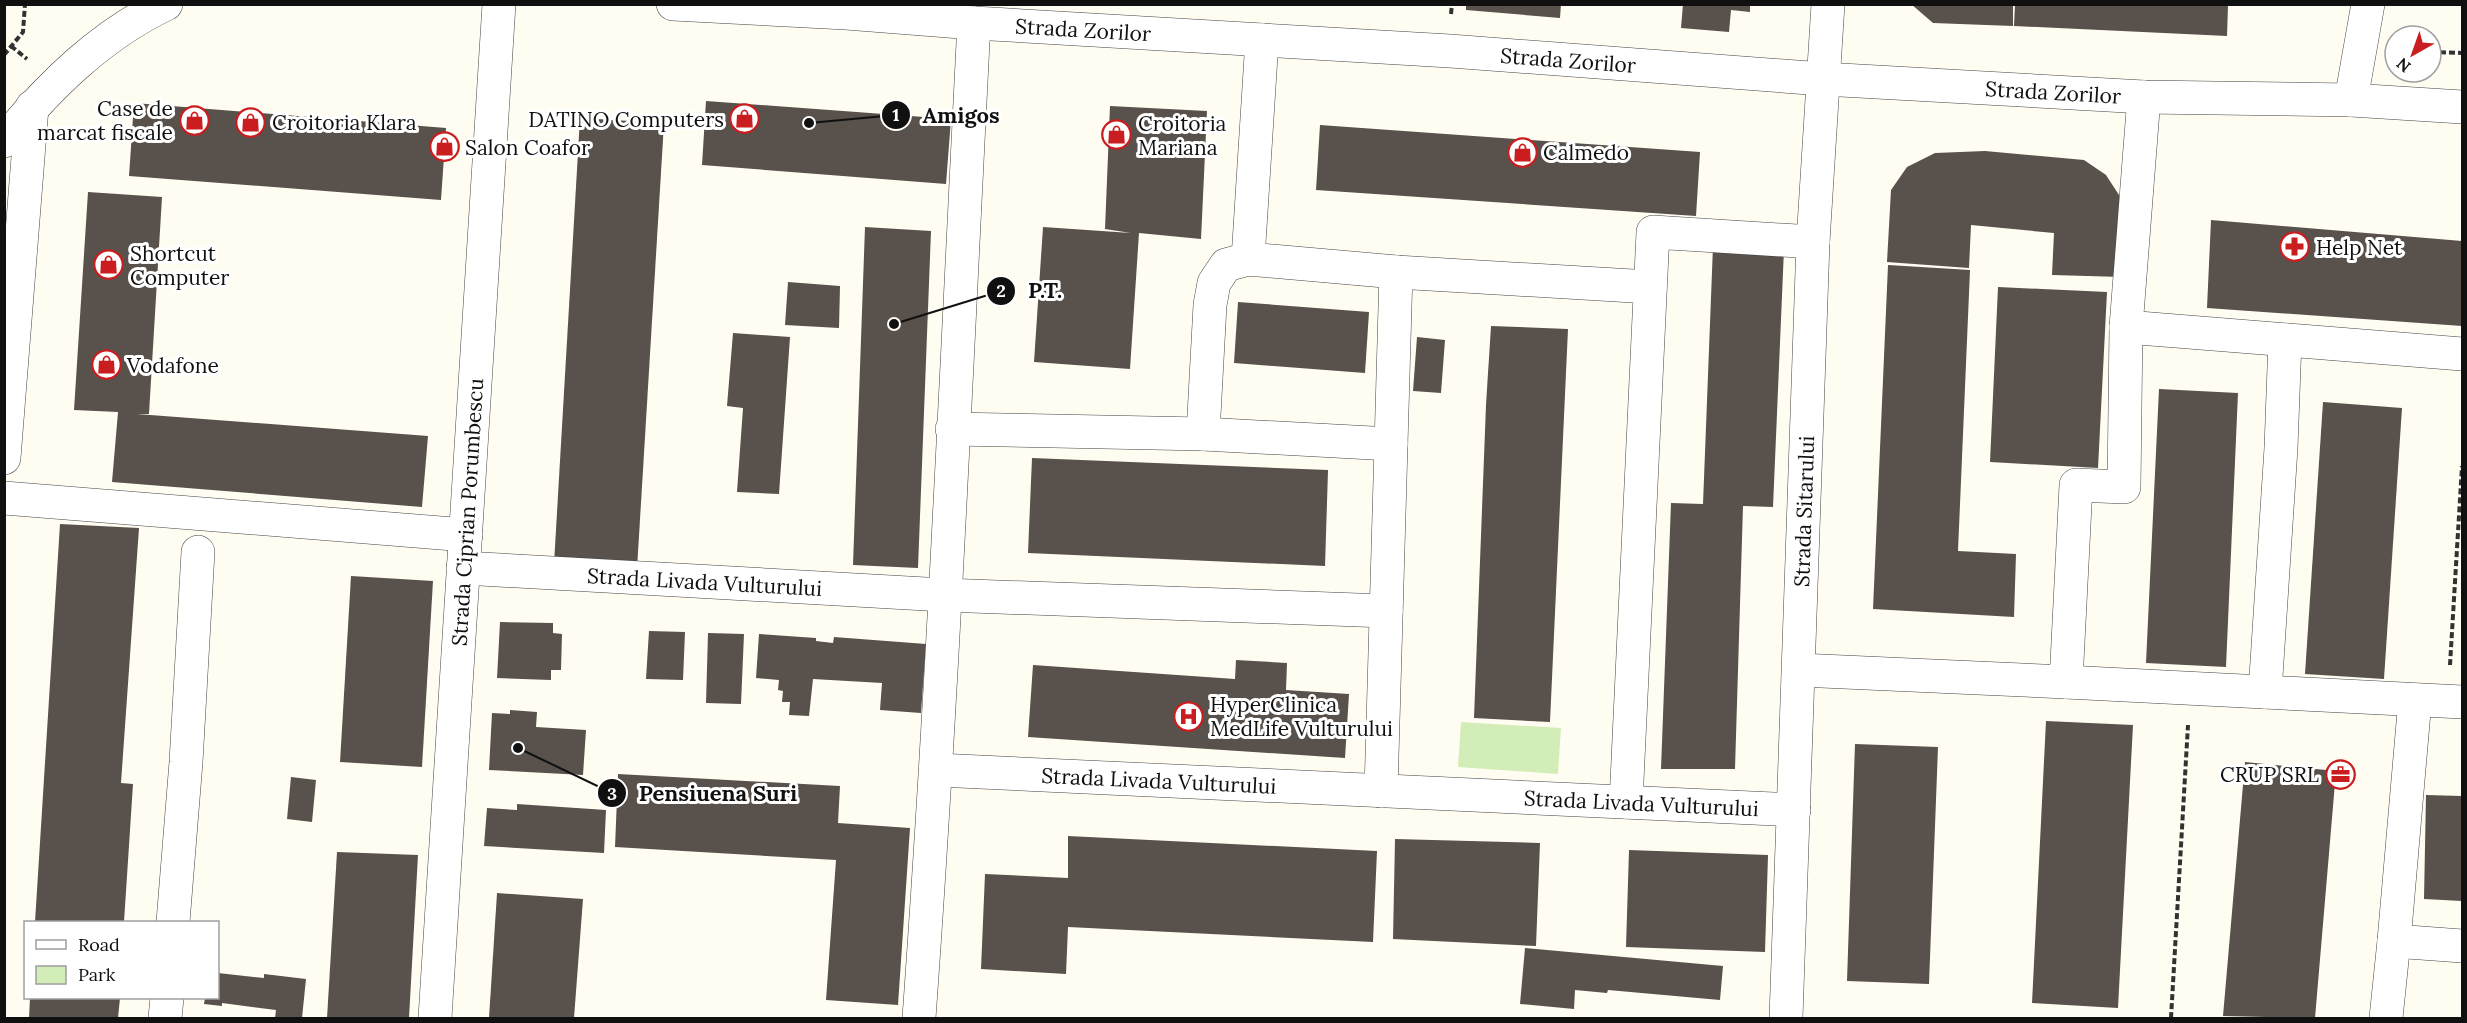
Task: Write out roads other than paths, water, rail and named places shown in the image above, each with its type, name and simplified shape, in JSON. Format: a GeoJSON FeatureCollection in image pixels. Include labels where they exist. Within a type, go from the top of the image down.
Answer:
{"type":"FeatureCollection","features":[{"type":"Feature","properties":{"kind":"street"},"geometry":{"type":"LineString","coordinates":[[4,141],[32,107],[69,70],[108,38],[166,4]]}},
{"type":"Feature","properties":{"kind":"street","name":"Strada Ciprian Porumbescu"},"geometry":{"type":"LineString","coordinates":[[435,1018],[499,4]]}},
{"type":"Feature","properties":{"kind":"street","name":"Strada Zorilor"},"geometry":{"type":"LineString","coordinates":[[673,4],[846,9],[974,23],[1449,51],[1823,79],[2144,97],[2350,100],[2463,107]]}},
{"type":"Feature","properties":{"kind":"street","name":"Strada Sitarului"},"geometry":{"type":"LineString","coordinates":[[1786,1018],[1813,242],[1827,4]]}},
{"type":"Feature","properties":{"kind":"street"},"geometry":{"type":"LineString","coordinates":[[2350,100],[2368,4]]}},
{"type":"Feature","properties":{"kind":"street"},"geometry":{"type":"LineString","coordinates":[[919,1018],[937,770],[952,429],[974,23]]}},
{"type":"Feature","properties":{"kind":"street"},"geometry":{"type":"LineString","coordinates":[[1248,259],[1262,40]]}},
{"type":"Feature","properties":{"kind":"street"},"geometry":{"type":"LineString","coordinates":[[2066,682],[2076,485],[2124,487],[2126,327],[2144,97]]}},
{"type":"Feature","properties":{"kind":"street"},"geometry":{"type":"LineString","coordinates":[[4,458],[32,107]]}},
{"type":"Feature","properties":{"kind":"street"},"geometry":{"type":"LineString","coordinates":[[1626,802],[1653,232],[1813,242]]}},
{"type":"Feature","properties":{"kind":"street"},"geometry":{"type":"LineString","coordinates":[[1203,435],[1209,305],[1214,283],[1226,265],[1248,259],[1396,272],[1650,287]]}},
{"type":"Feature","properties":{"kind":"street"},"geometry":{"type":"LineString","coordinates":[[1381,791],[1396,272]]}},
{"type":"Feature","properties":{"kind":"street"},"geometry":{"type":"LineString","coordinates":[[2126,327],[2463,354]]}},
{"type":"Feature","properties":{"kind":"street"},"geometry":{"type":"LineString","coordinates":[[2265,692],[2281,448],[2285,340]]}},
{"type":"Feature","properties":{"kind":"street"},"geometry":{"type":"LineString","coordinates":[[952,429],[1203,435],[1391,444]]}},
{"type":"Feature","properties":{"kind":"street"},"geometry":{"type":"LineString","coordinates":[[4,498],[465,535]]}},
{"type":"Feature","properties":{"kind":"street"},"geometry":{"type":"LineString","coordinates":[[173,921],[186,762],[198,552]]}},
{"type":"Feature","properties":{"kind":"street","name":"Strada Livada Vulturului"},"geometry":{"type":"LineString","coordinates":[[464,568],[944,595],[1386,611]]}},
{"type":"Feature","properties":{"kind":"street"},"geometry":{"type":"LineString","coordinates":[[1798,670],[2455,702]]}},
{"type":"Feature","properties":{"kind":"street"},"geometry":{"type":"LineString","coordinates":[[2386,1018],[2415,700]]}},
{"type":"Feature","properties":{"kind":"street","name":"Strada Livada Vulturului"},"geometry":{"type":"LineString","coordinates":[[937,770],[1794,810]]}},
{"type":"Feature","properties":{"kind":"street"},"geometry":{"type":"LineString","coordinates":[[2394,941],[2463,946]]}},
{"type":"Feature","properties":{"kind":"street"},"geometry":{"type":"LineString","coordinates":[[165,1018],[167,999]]}},
{"type":"Feature","properties":{"kind":"place","name":"DATINO Computers"},"geometry":{"type":"Point","coordinates":[745,119]}},
{"type":"Feature","properties":{"kind":"place","name":"Case de marcat fiscale"},"geometry":{"type":"Point","coordinates":[194,120]}},
{"type":"Feature","properties":{"kind":"place","name":"Croitoria Klara"},"geometry":{"type":"Point","coordinates":[251,122]}},
{"type":"Feature","properties":{"kind":"place","name":"Amigos"},"geometry":{"type":"Point","coordinates":[809,123]}},
{"type":"Feature","properties":{"kind":"place","name":"Croitoria Mariana"},"geometry":{"type":"Point","coordinates":[1117,135]}},
{"type":"Feature","properties":{"kind":"place","name":"Salon Coafor"},"geometry":{"type":"Point","coordinates":[444,147]}},
{"type":"Feature","properties":{"kind":"place","name":"Calmedo"},"geometry":{"type":"Point","coordinates":[1522,152]}},
{"type":"Feature","properties":{"kind":"place","name":"Help Net"},"geometry":{"type":"Point","coordinates":[2295,247]}},
{"type":"Feature","properties":{"kind":"place","name":"Shortcut Computer"},"geometry":{"type":"Point","coordinates":[109,265]}},
{"type":"Feature","properties":{"kind":"place","name":"P.T."},"geometry":{"type":"Point","coordinates":[894,324]}},
{"type":"Feature","properties":{"kind":"place","name":"Vodafone"},"geometry":{"type":"Point","coordinates":[106,365]}},
{"type":"Feature","properties":{"kind":"place","name":"HyperClinica MedLife Vulturului"},"geometry":{"type":"Point","coordinates":[1189,716]}},
{"type":"Feature","properties":{"kind":"place","name":"Pensiuena Suri"},"geometry":{"type":"Point","coordinates":[518,748]}},
{"type":"Feature","properties":{"kind":"place","name":"CRUP SRL"},"geometry":{"type":"Point","coordinates":[2340,774]}}]}
